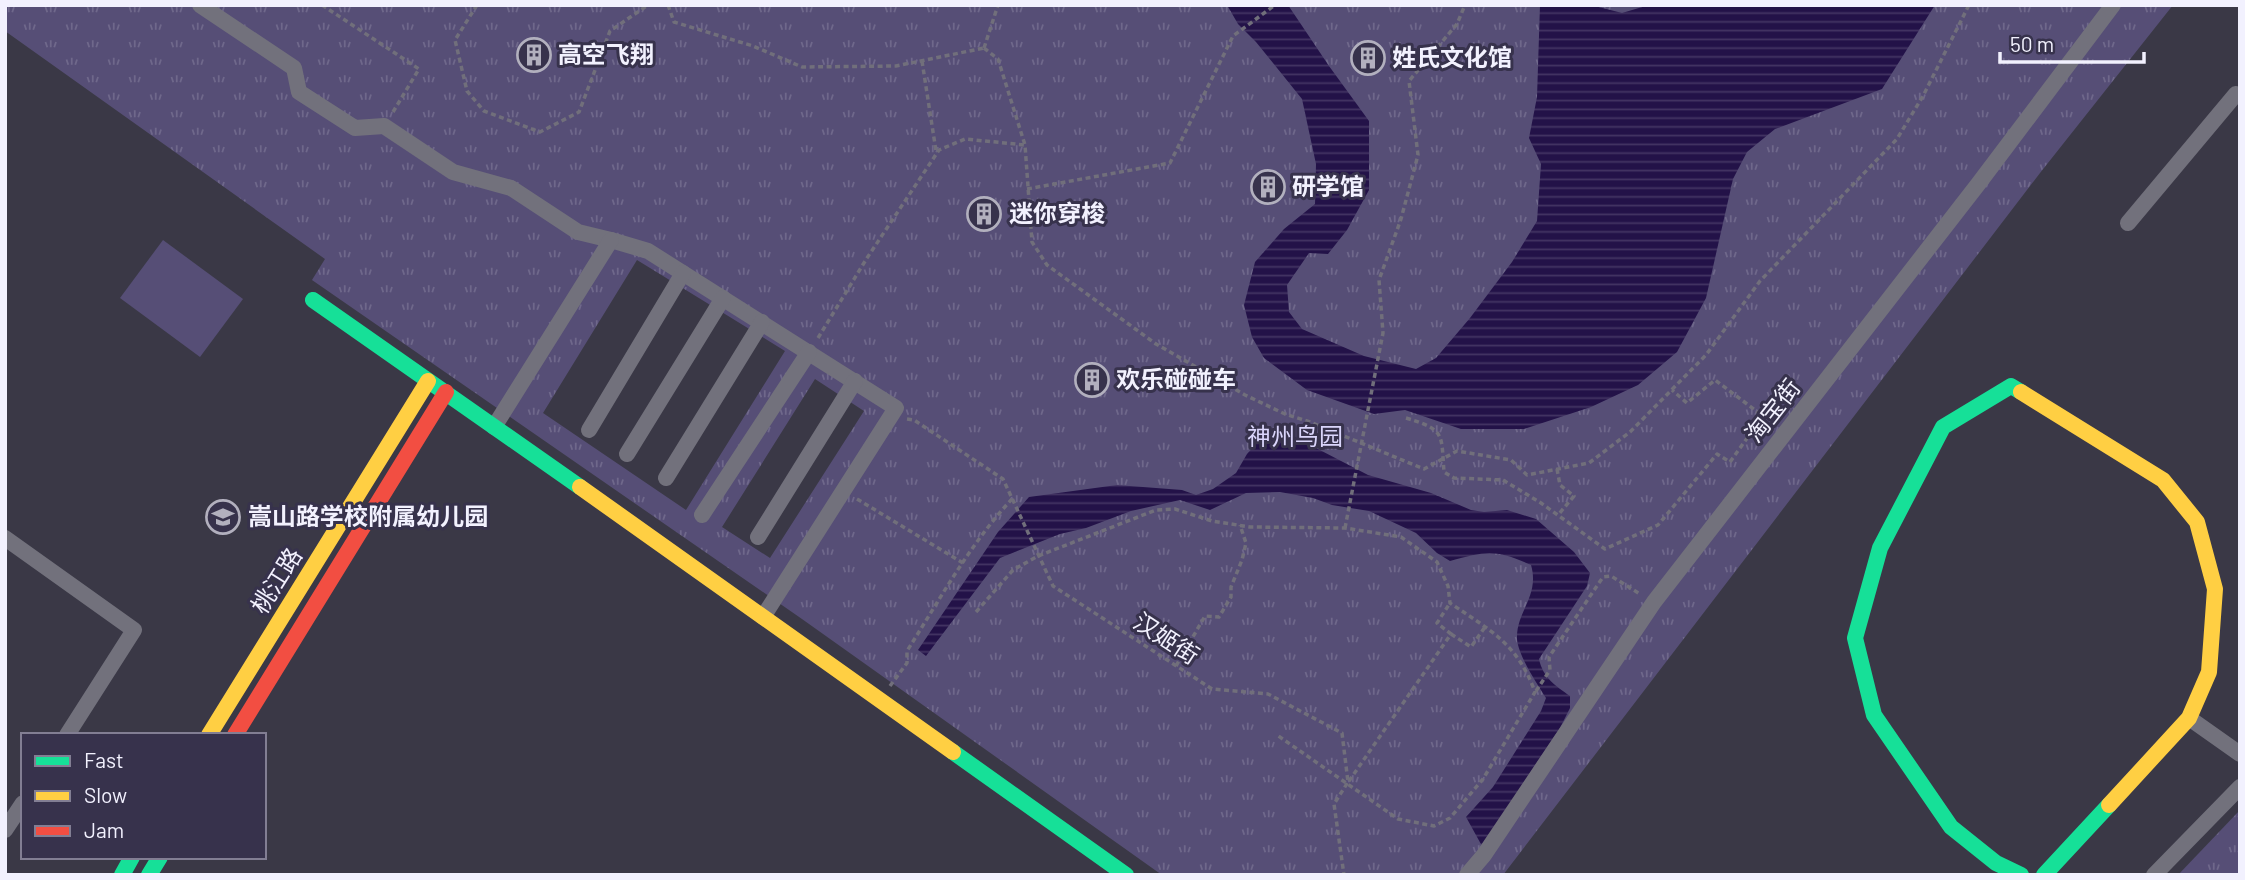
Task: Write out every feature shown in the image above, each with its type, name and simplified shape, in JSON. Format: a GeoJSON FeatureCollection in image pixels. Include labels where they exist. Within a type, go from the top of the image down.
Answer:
{"type":"FeatureCollection","features":[{"type":"Feature","properties":{"kind":"street"},"geometry":{"type":"LineString","coordinates":[[200,5],[294,68],[299,92],[355,128],[384,126],[453,172],[511,188],[578,232],[648,251],[896,408],[763,617]]}},
{"type":"Feature","properties":{"kind":"street","name":"淘宝街"},"geometry":{"type":"LineString","coordinates":[[1467,875],[1485,855],[1654,602],[1979,183],[2112,5]]}},
{"type":"Feature","properties":{"kind":"street"},"geometry":{"type":"LineString","coordinates":[[2128,223],[2239,94]]}},
{"type":"Feature","properties":{"kind":"street"},"geometry":{"type":"LineString","coordinates":[[494,427],[611,240]]}},
{"type":"Feature","properties":{"kind":"street"},"geometry":{"type":"LineString","coordinates":[[589,430],[683,273]]}},
{"type":"Feature","properties":{"kind":"street"},"geometry":{"type":"LineString","coordinates":[[626,454],[723,298]]}},
{"type":"Feature","properties":{"kind":"street"},"geometry":{"type":"LineString","coordinates":[[313,300],[1126,875]]}},
{"type":"Feature","properties":{"kind":"street"},"geometry":{"type":"LineString","coordinates":[[666,478],[762,322]]}},
{"type":"Feature","properties":{"kind":"street"},"geometry":{"type":"LineString","coordinates":[[702,515],[809,352]]}},
{"type":"Feature","properties":{"kind":"street","name":"桃江路"},"geometry":{"type":"LineString","coordinates":[[210,733],[428,381]]}},
{"type":"Feature","properties":{"kind":"street"},"geometry":{"type":"LineString","coordinates":[[758,537],[855,382]]}},
{"type":"Feature","properties":{"kind":"street"},"geometry":{"type":"LineString","coordinates":[[2021,875],[1996,863],[1951,827],[1874,715],[1855,638],[1880,548],[1943,427],[2011,386],[2163,480],[2197,522],[2215,589],[2209,672],[2189,718],[2044,875]]}},
{"type":"Feature","properties":{"kind":"street","name":"桃江路"},"geometry":{"type":"LineString","coordinates":[[236,733],[446,392]]}},
{"type":"Feature","properties":{"kind":"street"},"geometry":{"type":"LineString","coordinates":[[5,538],[134,630],[68,733]]}},
{"type":"Feature","properties":{"kind":"street"},"geometry":{"type":"LineString","coordinates":[[2189,718],[2240,754]]}},
{"type":"Feature","properties":{"kind":"street"},"geometry":{"type":"LineString","coordinates":[[2154,875],[2240,787]]}},
{"type":"Feature","properties":{"kind":"street"},"geometry":{"type":"LineString","coordinates":[[5,830],[21,806]]}},
{"type":"Feature","properties":{"kind":"street"},"geometry":{"type":"LineString","coordinates":[[122,875],[131,859]]}},
{"type":"Feature","properties":{"kind":"street"},"geometry":{"type":"LineString","coordinates":[[149,875],[159,859]]}},
{"type":"Feature","properties":{"kind":"path"},"geometry":{"type":"LineString","coordinates":[[322,5],[419,69],[384,126]]}},
{"type":"Feature","properties":{"kind":"path"},"geometry":{"type":"LineString","coordinates":[[478,5],[455,40],[467,91],[484,111],[540,132],[579,112],[610,31],[648,5]]}},
{"type":"Feature","properties":{"kind":"path"},"geometry":{"type":"LineString","coordinates":[[668,5],[674,22],[754,46],[802,67],[896,66],[984,48],[998,59],[1025,145],[1032,242],[1047,265],[1156,344],[1284,414],[1424,469],[1457,452],[1511,460],[1527,475],[1589,463],[1630,432],[1706,355],[1760,281],[1897,139],[1923,96],[1969,5]]}},
{"type":"Feature","properties":{"kind":"path"},"geometry":{"type":"LineString","coordinates":[[984,48],[998,5]]}},
{"type":"Feature","properties":{"kind":"path"},"geometry":{"type":"LineString","coordinates":[[1027,189],[1170,163],[1233,36],[1275,5]]}},
{"type":"Feature","properties":{"kind":"path"},"geometry":{"type":"LineString","coordinates":[[1345,528],[1383,333],[1378,280],[1401,219],[1418,155],[1409,80],[1457,24],[1465,5]]}},
{"type":"Feature","properties":{"kind":"path"},"geometry":{"type":"LineString","coordinates":[[922,61],[937,153]]}},
{"type":"Feature","properties":{"kind":"path"},"geometry":{"type":"LineString","coordinates":[[809,352],[939,150],[965,139],[1025,145]]}},
{"type":"Feature","properties":{"kind":"path"},"geometry":{"type":"LineString","coordinates":[[1406,418],[1430,425],[1442,438],[1444,472],[1454,478],[1503,480],[1605,549],[1658,525],[1717,454],[1730,462],[1763,416],[1715,380],[1687,403],[1671,390]]}},
{"type":"Feature","properties":{"kind":"path","name":"汉姬街"},"geometry":{"type":"LineString","coordinates":[[889,419],[914,420],[1003,479],[1053,586],[1212,689],[1268,694],[1342,733],[1348,782]]}},
{"type":"Feature","properties":{"kind":"path"},"geometry":{"type":"LineString","coordinates":[[1557,469],[1560,485],[1574,496],[1558,515]]}},
{"type":"Feature","properties":{"kind":"path"},"geometry":{"type":"LineString","coordinates":[[844,491],[963,563]]}},
{"type":"Feature","properties":{"kind":"path"},"geometry":{"type":"LineString","coordinates":[[880,700],[907,663],[907,651],[987,525],[1012,499]]}},
{"type":"Feature","properties":{"kind":"path"},"geometry":{"type":"LineString","coordinates":[[976,612],[1013,570],[1038,556],[1156,510],[1175,509],[1212,521],[1240,525],[1345,528],[1401,537],[1437,562],[1448,586],[1450,603],[1437,623],[1471,647],[1485,627]]}},
{"type":"Feature","properties":{"kind":"path"},"geometry":{"type":"LineString","coordinates":[[1176,666],[1205,616],[1219,617],[1231,597],[1231,587],[1246,543],[1240,525]]}},
{"type":"Feature","properties":{"kind":"path"},"geometry":{"type":"LineString","coordinates":[[1277,734],[1398,819],[1434,826],[1450,818],[1483,779],[1550,670],[1549,657],[1603,576],[1611,576],[1654,602]]}},
{"type":"Feature","properties":{"kind":"path"},"geometry":{"type":"LineString","coordinates":[[1450,603],[1512,649],[1527,670],[1535,692]]}},
{"type":"Feature","properties":{"kind":"path"},"geometry":{"type":"LineString","coordinates":[[1344,875],[1334,804],[1451,634]]}},
{"type":"Feature","properties":{"kind":"green space","name":"神州鸟园"},"geometry":{"type":"Polygon","coordinates":[[[5,5],[2173,5],[2040,173],[1503,875],[1162,875],[802,619],[312,280],[325,259],[5,31],[5,5]],[[637,260],[543,413],[686,510],[785,351],[637,260]],[[815,379],[722,527],[770,558],[864,411],[815,379]]]}},
{"type":"Feature","properties":{"kind":"green space"},"geometry":{"type":"Polygon","coordinates":[[[163,240],[243,299],[200,357],[120,298],[163,240]]]}},
{"type":"Feature","properties":{"kind":"green space"},"geometry":{"type":"Polygon","coordinates":[[[2240,810],[2240,875],[2178,875],[2240,810]]]}},
{"type":"Feature","properties":{"kind":"shaded area"},"geometry":{"type":"Polygon","coordinates":[[[1227,5],[1288,5],[1369,121],[1369,190],[1347,230],[1328,254],[1309,253],[1287,285],[1289,312],[1302,329],[1364,356],[1416,369],[1436,358],[1470,318],[1512,262],[1537,221],[1541,164],[1529,138],[1537,97],[1540,5],[1591,5],[1622,13],[1649,5],[1935,5],[1882,89],[1775,129],[1747,152],[1733,179],[1706,298],[1677,352],[1638,385],[1591,407],[1524,429],[1461,429],[1405,410],[1374,414],[1307,390],[1264,358],[1252,337],[1244,305],[1255,262],[1284,229],[1315,204],[1316,164],[1302,99],[1238,24],[1227,5]]]}},
{"type":"Feature","properties":{"kind":"shaded area"},"geometry":{"type":"Polygon","coordinates":[[[1265,434],[1291,435],[1368,475],[1431,493],[1471,510],[1507,510],[1536,519],[1574,552],[1590,573],[1587,586],[1539,659],[1547,676],[1570,696],[1570,708],[1560,728],[1482,846],[1466,817],[1493,787],[1541,711],[1546,698],[1524,661],[1517,639],[1520,620],[1532,586],[1531,565],[1509,556],[1491,553],[1450,561],[1416,533],[1369,511],[1280,492],[1246,493],[1210,510],[1180,500],[1131,511],[1086,528],[1060,534],[1000,558],[926,656],[918,650],[998,532],[1029,497],[1117,485],[1182,490],[1196,495],[1213,489],[1236,473],[1247,454],[1265,434]]]}},
{"type":"Feature","properties":{"kind":"traffic: fast"},"geometry":{"type":"LineString","coordinates":[[313,300],[580,487]]}},
{"type":"Feature","properties":{"kind":"traffic: fast"},"geometry":{"type":"LineString","coordinates":[[2021,392],[2011,386],[1943,427],[1880,548],[1855,638],[1874,715],[1951,827],[1996,863],[2021,875]]}},
{"type":"Feature","properties":{"kind":"traffic: fast"},"geometry":{"type":"LineString","coordinates":[[953,752],[1126,875]]}},
{"type":"Feature","properties":{"kind":"traffic: fast"},"geometry":{"type":"LineString","coordinates":[[2044,875],[2109,805]]}},
{"type":"Feature","properties":{"kind":"traffic: fast"},"geometry":{"type":"LineString","coordinates":[[122,875],[131,859]]}},
{"type":"Feature","properties":{"kind":"traffic: fast"},"geometry":{"type":"LineString","coordinates":[[149,875],[159,859]]}},
{"type":"Feature","properties":{"kind":"traffic: slow"},"geometry":{"type":"LineString","coordinates":[[210,733],[428,381]]}},
{"type":"Feature","properties":{"kind":"traffic: slow"},"geometry":{"type":"LineString","coordinates":[[2021,392],[2163,480],[2197,522],[2215,589],[2209,672],[2189,718],[2109,805]]}},
{"type":"Feature","properties":{"kind":"traffic: slow"},"geometry":{"type":"LineString","coordinates":[[580,487],[953,752]]}},
{"type":"Feature","properties":{"kind":"traffic: jam"},"geometry":{"type":"LineString","coordinates":[[236,733],[446,392]]}},
{"type":"Feature","properties":{"kind":"place","name":"高空飞翔"},"geometry":{"type":"Point","coordinates":[534,55]}},
{"type":"Feature","properties":{"kind":"place","name":"姓氏文化馆"},"geometry":{"type":"Point","coordinates":[1368,58]}},
{"type":"Feature","properties":{"kind":"place","name":"研学馆"},"geometry":{"type":"Point","coordinates":[1268,187]}},
{"type":"Feature","properties":{"kind":"place","name":"迷你穿梭"},"geometry":{"type":"Point","coordinates":[984,214]}},
{"type":"Feature","properties":{"kind":"place","name":"欢乐碰碰车"},"geometry":{"type":"Point","coordinates":[1092,380]}},
{"type":"Feature","properties":{"kind":"place","name":"嵩山路学校附属幼儿园"},"geometry":{"type":"Point","coordinates":[223,517]}}]}
